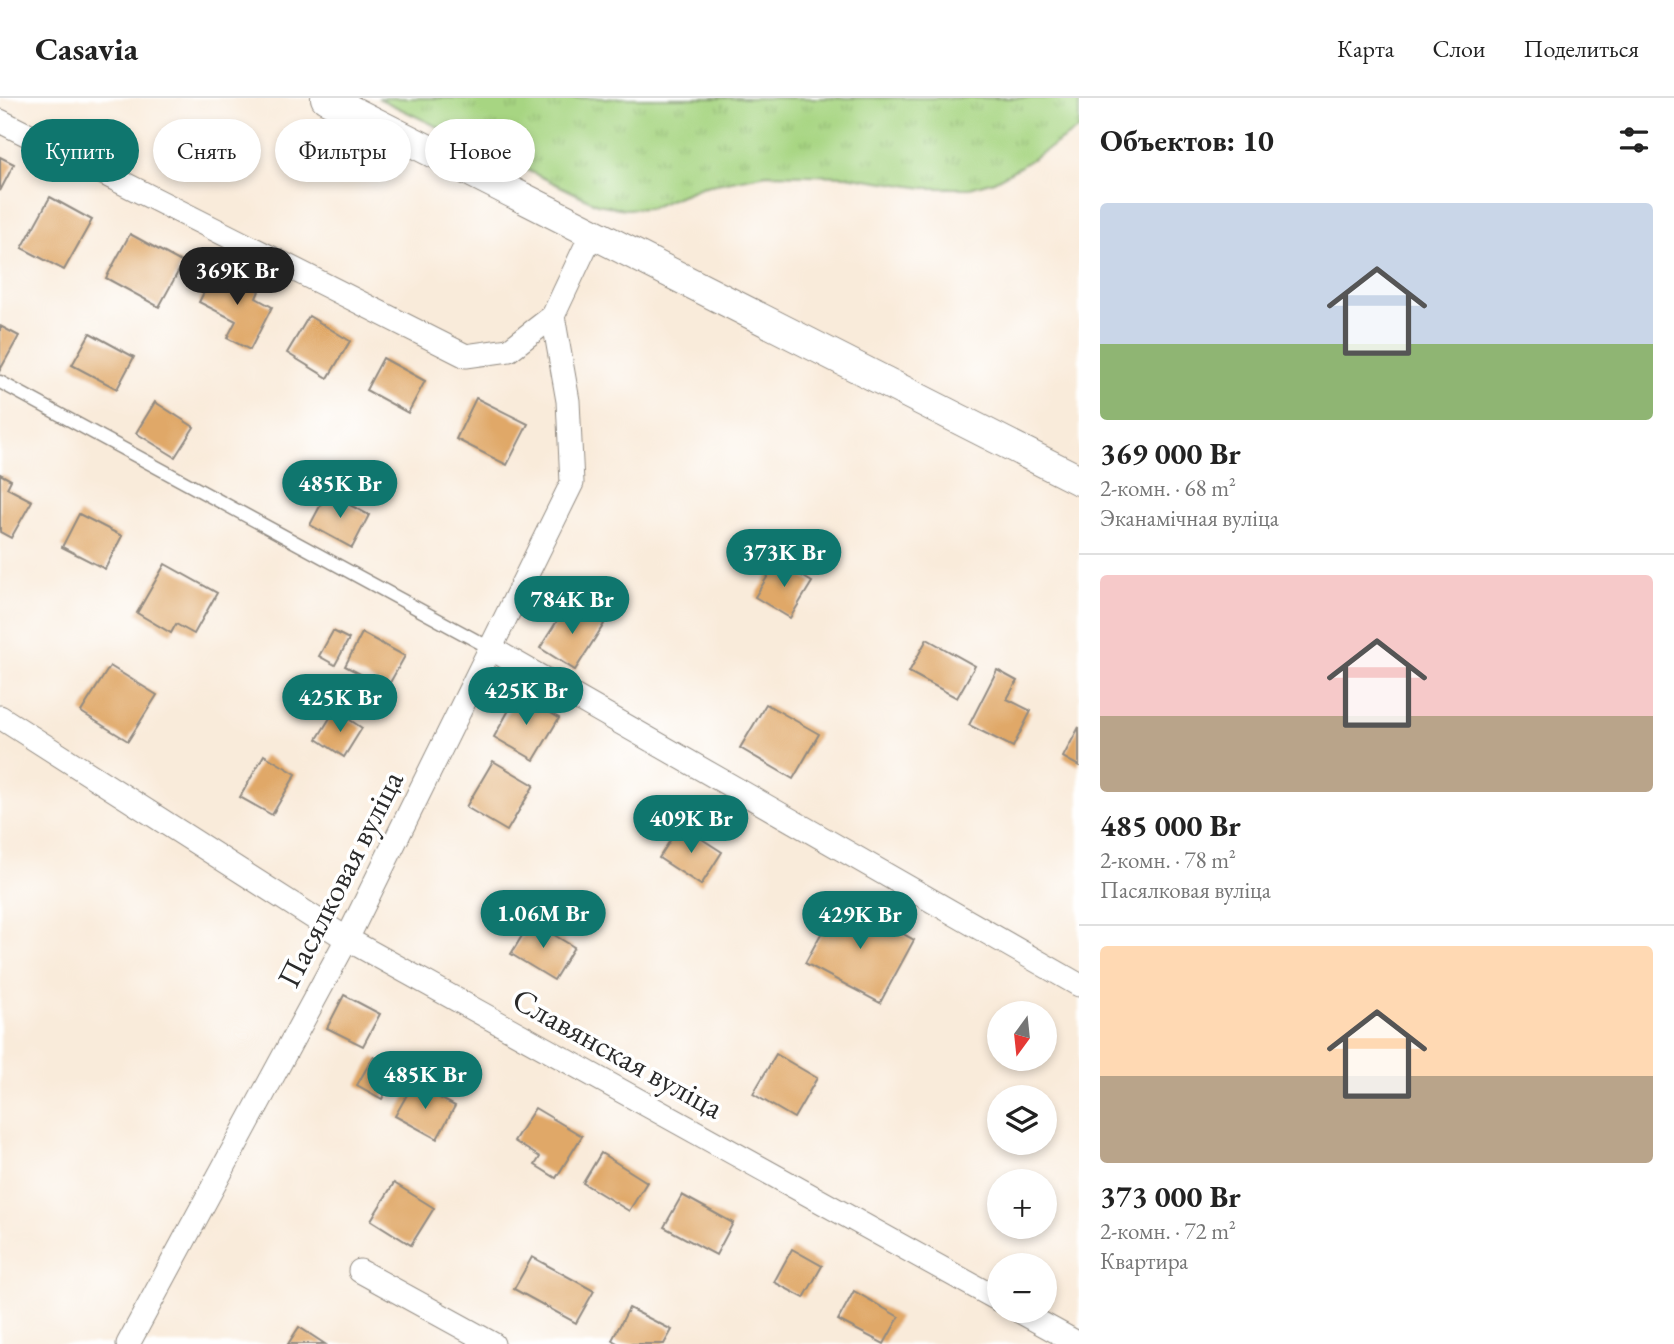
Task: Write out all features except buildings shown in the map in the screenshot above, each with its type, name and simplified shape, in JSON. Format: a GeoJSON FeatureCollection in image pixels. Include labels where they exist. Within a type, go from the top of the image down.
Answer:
{"type":"FeatureCollection","features":[{"type":"Feature","properties":{"kind":"street"},"geometry":{"type":"LineString","coordinates":[[326,98],[593,231],[1079,480]]}},
{"type":"Feature","properties":{"kind":"street"},"geometry":{"type":"LineString","coordinates":[[0,121],[466,356],[509,350],[553,316],[593,231]]}},
{"type":"Feature","properties":{"kind":"street","name":"Пасялковая вуліца"},"geometry":{"type":"LineString","coordinates":[[128,1344],[347,939],[572,483],[568,401],[553,316]]}},
{"type":"Feature","properties":{"kind":"street"},"geometry":{"type":"LineString","coordinates":[[490,648],[1079,985]]}},
{"type":"Feature","properties":{"kind":"street","name":"Славянская вуліца"},"geometry":{"type":"LineString","coordinates":[[0,717],[347,939],[987,1293]]}},
{"type":"Feature","properties":{"kind":"street"},"geometry":{"type":"LineString","coordinates":[[360,1271],[492,1344]]}},
{"type":"Feature","properties":{"kind":"street"},"geometry":{"type":"LineString","coordinates":[[1041,1323],[1079,1344]]}},
{"type":"Feature","properties":{"kind":"lane"},"geometry":{"type":"LineString","coordinates":[[0,382],[490,648]]}},
{"type":"Feature","properties":{"kind":"green space"},"geometry":{"type":"Polygon","coordinates":[[[378,98],[1079,98],[1079,129],[994,181],[970,188],[924,188],[846,176],[767,174],[701,187],[650,208],[624,209],[597,204],[535,174],[535,119],[425,121],[378,98]]]}}]}
